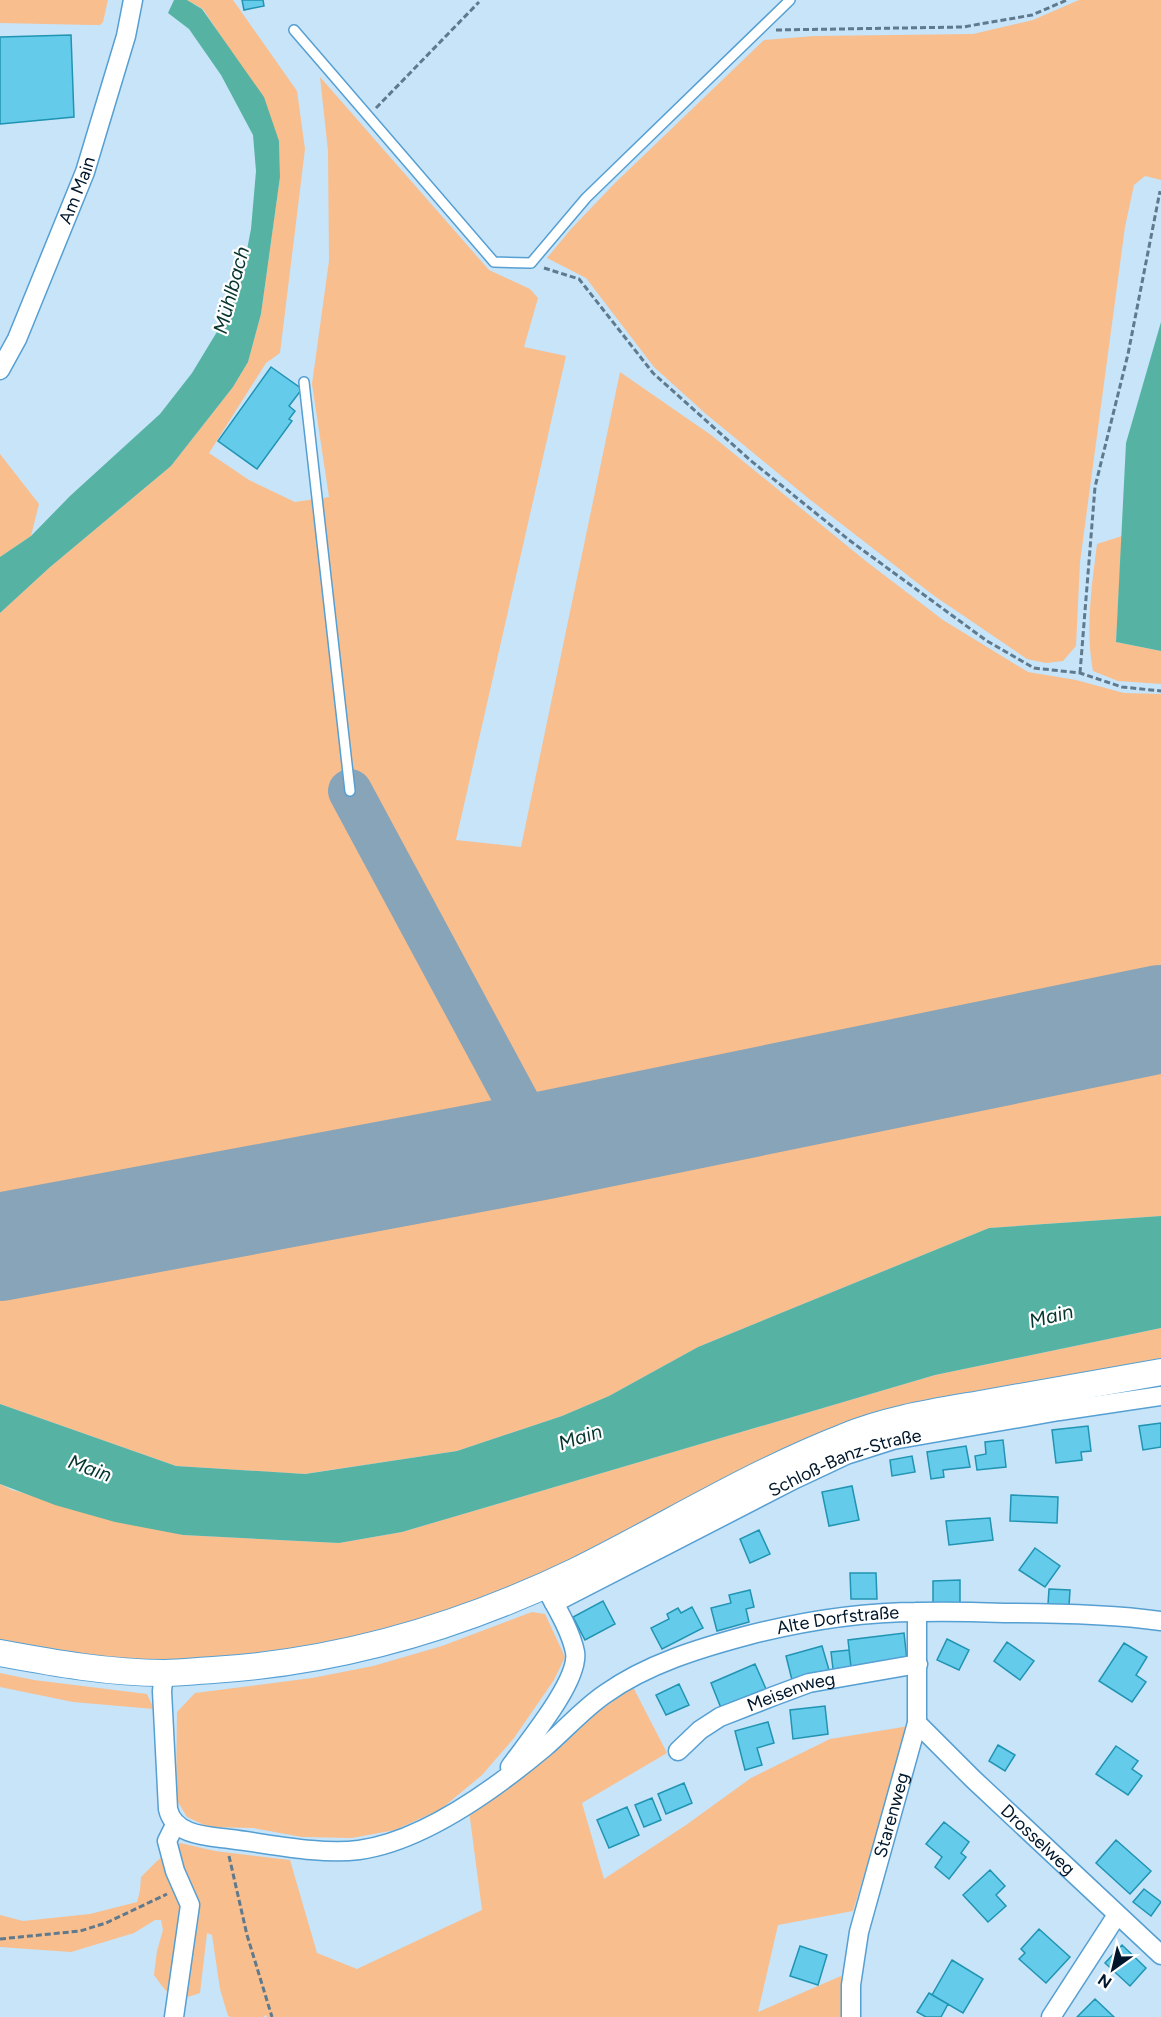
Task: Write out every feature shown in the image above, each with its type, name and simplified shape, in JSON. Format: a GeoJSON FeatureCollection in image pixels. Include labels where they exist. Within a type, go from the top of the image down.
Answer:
{"type":"FeatureCollection","features":[{"type":"Feature","properties":{"kind":"street","name":"Am Main"},"geometry":{"type":"LineString","coordinates":[[0,370],[17,339],[86,172],[126,36],[133,0]]}},
{"type":"Feature","properties":{"kind":"street"},"geometry":{"type":"LineString","coordinates":[[0,1653],[54,1664],[164,1673],[259,1667],[319,1658],[380,1645],[549,1594],[782,1465],[856,1432],[932,1412],[1161,1372]]}},
{"type":"Feature","properties":{"kind":"street","name":"Schloß-Banz-Straße"},"geometry":{"type":"LineString","coordinates":[[549,1594],[846,1455],[893,1440],[1161,1396]]}},
{"type":"Feature","properties":{"kind":"street"},"geometry":{"type":"LineString","coordinates":[[499,1782],[548,1714],[568,1683],[574,1668],[575,1651],[549,1594]]}},
{"type":"Feature","properties":{"kind":"street","name":"Alte Dorfstraße"},"geometry":{"type":"LineString","coordinates":[[175,1825],[189,1832],[322,1850],[358,1850],[396,1841],[456,1811],[499,1782],[548,1745],[608,1691],[659,1665],[748,1635],[803,1624],[917,1612],[1095,1615],[1161,1621]]}},
{"type":"Feature","properties":{"kind":"street","name":"Starenweg"},"geometry":{"type":"LineString","coordinates":[[850,2017],[851,1984],[858,1932],[917,1723],[917,1612]]}},
{"type":"Feature","properties":{"kind":"street","name":"Meisenweg"},"geometry":{"type":"LineString","coordinates":[[678,1751],[700,1730],[720,1717],[809,1683],[918,1664]]}},
{"type":"Feature","properties":{"kind":"street"},"geometry":{"type":"LineString","coordinates":[[164,1673],[162,1691],[168,1809],[175,1825],[167,1841],[180,1884],[190,1905],[174,2017]]}},
{"type":"Feature","properties":{"kind":"street","name":"Drosselweg"},"geometry":{"type":"LineString","coordinates":[[917,1723],[1161,1955]]}},
{"type":"Feature","properties":{"kind":"street"},"geometry":{"type":"LineString","coordinates":[[1051,2017],[1117,1915]]}},
{"type":"Feature","properties":{"kind":"lane"},"geometry":{"type":"LineString","coordinates":[[294,30],[494,262],[531,263],[586,198],[790,0]]}},
{"type":"Feature","properties":{"kind":"lane"},"geometry":{"type":"LineString","coordinates":[[304,382],[350,791]]}},
{"type":"Feature","properties":{"kind":"path"},"geometry":{"type":"LineString","coordinates":[[757,31],[963,27],[1032,15],[1067,0]]}},
{"type":"Feature","properties":{"kind":"path"},"geometry":{"type":"LineString","coordinates":[[369,116],[479,2]]}},
{"type":"Feature","properties":{"kind":"path"},"geometry":{"type":"LineString","coordinates":[[1080,673],[1095,487],[1128,354],[1160,191]]}},
{"type":"Feature","properties":{"kind":"path"},"geometry":{"type":"LineString","coordinates":[[531,263],[579,279],[653,373],[750,460],[867,553],[987,641],[1034,668],[1080,673],[1122,687],[1161,691]]}},
{"type":"Feature","properties":{"kind":"path"},"geometry":{"type":"LineString","coordinates":[[225,1838],[248,1935],[272,2017]]}},
{"type":"Feature","properties":{"kind":"path"},"geometry":{"type":"LineString","coordinates":[[0,1940],[80,1931],[116,1918],[166,1894],[180,1884]]}},
{"type":"Feature","properties":{"kind":"shaded area"},"geometry":{"type":"Polygon","coordinates":[[[0,0],[108,0],[103,22],[100,25],[92,25],[0,23],[0,0]]]}},
{"type":"Feature","properties":{"kind":"shaded area"},"geometry":{"type":"Polygon","coordinates":[[[187,0],[233,0],[297,91],[305,149],[280,353],[266,363],[209,453],[249,480],[295,502],[329,497],[312,384],[329,261],[328,151],[320,77],[489,270],[530,289],[538,298],[524,347],[566,356],[456,840],[521,847],[620,372],[711,435],[867,562],[943,620],[1028,672],[1076,680],[1124,693],[1161,694],[1161,1216],[989,1228],[698,1347],[609,1396],[562,1416],[457,1451],[304,1474],[176,1466],[0,1404],[0,613],[49,568],[171,466],[233,387],[248,362],[261,314],[280,177],[279,141],[226,44],[203,9],[187,0]]]}},
{"type":"Feature","properties":{"kind":"shaded area"},"geometry":{"type":"Polygon","coordinates":[[[1079,0],[1161,0],[1161,180],[1145,176],[1134,185],[1125,227],[1080,562],[1076,646],[1063,661],[1046,663],[1027,659],[933,595],[808,498],[706,414],[654,367],[586,278],[547,258],[615,183],[764,40],[814,36],[973,34],[1033,20],[1079,0]]]}},
{"type":"Feature","properties":{"kind":"shaded area"},"geometry":{"type":"Polygon","coordinates":[[[0,454],[39,504],[31,536],[0,557],[0,454]]]}},
{"type":"Feature","properties":{"kind":"shaded area"},"geometry":{"type":"Polygon","coordinates":[[[1122,536],[1116,642],[1161,651],[1161,684],[1118,681],[1093,671],[1089,623],[1097,544],[1122,536]]]}},
{"type":"Feature","properties":{"kind":"shaded area"},"geometry":{"type":"Polygon","coordinates":[[[1161,1328],[1161,1361],[865,1417],[791,1446],[579,1556],[505,1589],[391,1630],[312,1648],[203,1661],[123,1661],[38,1650],[0,1640],[0,1484],[12,1490],[183,1535],[339,1543],[402,1532],[935,1375],[1161,1328]]]}},
{"type":"Feature","properties":{"kind":"shaded area"},"geometry":{"type":"Polygon","coordinates":[[[532,1612],[545,1614],[565,1657],[554,1680],[514,1738],[482,1775],[441,1809],[395,1830],[352,1838],[302,1837],[253,1828],[208,1827],[187,1817],[176,1799],[177,1712],[195,1693],[312,1678],[373,1666],[442,1646],[532,1612]]]}},
{"type":"Feature","properties":{"kind":"shaded area"},"geometry":{"type":"Polygon","coordinates":[[[0,1673],[34,1680],[147,1694],[154,1709],[73,1702],[0,1687],[0,1673]]]}},
{"type":"Feature","properties":{"kind":"shaded area"},"geometry":{"type":"Polygon","coordinates":[[[633,1687],[667,1753],[582,1803],[604,1879],[686,1825],[751,1778],[830,1739],[909,1726],[853,1911],[778,1925],[758,2012],[841,1976],[842,2017],[267,2017],[266,2015],[263,2017],[231,2017],[228,2016],[220,1989],[212,1935],[207,1933],[200,1993],[184,1998],[168,1993],[154,1975],[163,1930],[161,1920],[155,1920],[134,1933],[71,1952],[0,1947],[0,1915],[23,1921],[90,1914],[137,1902],[141,1877],[180,1843],[215,1851],[290,1860],[317,1953],[357,1969],[482,1910],[469,1811],[562,1746],[595,1714],[633,1687]]]}},
{"type":"Feature","properties":{"kind":"water"},"geometry":{"type":"Polygon","coordinates":[[[174,0],[187,0],[202,9],[264,97],[279,141],[280,177],[261,314],[248,362],[233,387],[171,466],[49,568],[0,613],[0,557],[31,536],[70,496],[160,414],[192,373],[239,291],[251,229],[256,171],[253,135],[221,75],[189,29],[168,13],[174,0]]]}},
{"type":"Feature","properties":{"kind":"water"},"geometry":{"type":"Polygon","coordinates":[[[1161,322],[1161,651],[1116,642],[1126,443],[1161,322]]]}},
{"type":"Feature","properties":{"kind":"water","name":"Main"},"geometry":{"type":"Polygon","coordinates":[[[1161,1216],[1161,1328],[935,1375],[402,1532],[339,1543],[183,1535],[115,1522],[55,1505],[0,1484],[0,1404],[176,1466],[305,1474],[457,1451],[562,1416],[609,1396],[698,1347],[989,1228],[1161,1216]]]}},
{"type":"Feature","properties":{"kind":"building"},"geometry":{"type":"Polygon","coordinates":[[[242,0],[263,0],[264,6],[244,10],[242,0]]]}},
{"type":"Feature","properties":{"kind":"building"},"geometry":{"type":"Polygon","coordinates":[[[71,35],[74,117],[0,124],[0,37],[71,35]]]}},
{"type":"Feature","properties":{"kind":"building"},"geometry":{"type":"Polygon","coordinates":[[[271,367],[302,389],[289,406],[295,411],[289,419],[292,421],[257,469],[218,441],[271,367]]]}},
{"type":"Feature","properties":{"kind":"building"},"geometry":{"type":"Polygon","coordinates":[[[1161,1423],[1161,1447],[1143,1450],[1139,1426],[1161,1423]]]}},
{"type":"Feature","properties":{"kind":"building"},"geometry":{"type":"Polygon","coordinates":[[[1088,1426],[1091,1451],[1081,1452],[1082,1460],[1056,1463],[1052,1430],[1088,1426]]]}},
{"type":"Feature","properties":{"kind":"building"},"geometry":{"type":"Polygon","coordinates":[[[1003,1440],[1006,1467],[977,1470],[975,1456],[986,1454],[985,1442],[1003,1440]]]}},
{"type":"Feature","properties":{"kind":"building"},"geometry":{"type":"Polygon","coordinates":[[[966,1446],[970,1467],[943,1470],[944,1477],[931,1479],[927,1452],[966,1446]]]}},
{"type":"Feature","properties":{"kind":"building"},"geometry":{"type":"Polygon","coordinates":[[[912,1456],[915,1472],[892,1476],[890,1460],[912,1456]]]}},
{"type":"Feature","properties":{"kind":"building"},"geometry":{"type":"Polygon","coordinates":[[[852,1486],[859,1520],[829,1526],[822,1492],[852,1486]]]}},
{"type":"Feature","properties":{"kind":"building"},"geometry":{"type":"Polygon","coordinates":[[[1011,1495],[1058,1497],[1057,1523],[1010,1521],[1011,1495]]]}},
{"type":"Feature","properties":{"kind":"building"},"geometry":{"type":"Polygon","coordinates":[[[990,1518],[993,1540],[949,1545],[946,1521],[990,1518]]]}},
{"type":"Feature","properties":{"kind":"building"},"geometry":{"type":"Polygon","coordinates":[[[759,1530],[770,1554],[750,1563],[740,1539],[759,1530]]]}},
{"type":"Feature","properties":{"kind":"building"},"geometry":{"type":"Polygon","coordinates":[[[1035,1548],[1060,1566],[1045,1587],[1019,1570],[1035,1548]]]}},
{"type":"Feature","properties":{"kind":"building"},"geometry":{"type":"Polygon","coordinates":[[[850,1573],[876,1573],[877,1599],[851,1599],[850,1573]]]}},
{"type":"Feature","properties":{"kind":"building"},"geometry":{"type":"Polygon","coordinates":[[[960,1580],[960,1603],[933,1603],[933,1581],[960,1580]]]}},
{"type":"Feature","properties":{"kind":"building"},"geometry":{"type":"Polygon","coordinates":[[[1049,1589],[1070,1590],[1069,1606],[1048,1604],[1049,1589]]]}},
{"type":"Feature","properties":{"kind":"building"},"geometry":{"type":"Polygon","coordinates":[[[750,1590],[754,1607],[746,1609],[749,1622],[717,1631],[711,1608],[731,1603],[729,1595],[750,1590]]]}},
{"type":"Feature","properties":{"kind":"building"},"geometry":{"type":"Polygon","coordinates":[[[603,1601],[615,1624],[585,1640],[573,1617],[603,1601]]]}},
{"type":"Feature","properties":{"kind":"building"},"geometry":{"type":"Polygon","coordinates":[[[692,1607],[703,1628],[662,1649],[651,1628],[669,1619],[667,1614],[678,1608],[681,1613],[692,1607]]]}},
{"type":"Feature","properties":{"kind":"building"},"geometry":{"type":"Polygon","coordinates":[[[904,1633],[907,1660],[851,1667],[848,1640],[904,1633]]]}},
{"type":"Feature","properties":{"kind":"building"},"geometry":{"type":"Polygon","coordinates":[[[947,1639],[969,1650],[959,1670],[937,1660],[947,1639]]]}},
{"type":"Feature","properties":{"kind":"building"},"geometry":{"type":"Polygon","coordinates":[[[1007,1642],[1034,1661],[1020,1680],[994,1661],[1007,1642]]]}},
{"type":"Feature","properties":{"kind":"building"},"geometry":{"type":"Polygon","coordinates":[[[1124,1643],[1147,1657],[1136,1675],[1146,1682],[1132,1702],[1099,1681],[1124,1643]]]}},
{"type":"Feature","properties":{"kind":"building"},"geometry":{"type":"Polygon","coordinates":[[[822,1646],[829,1670],[792,1680],[786,1656],[822,1646]]]}},
{"type":"Feature","properties":{"kind":"building"},"geometry":{"type":"Polygon","coordinates":[[[849,1650],[851,1667],[833,1669],[831,1652],[849,1650]]]}},
{"type":"Feature","properties":{"kind":"building"},"geometry":{"type":"Polygon","coordinates":[[[755,1664],[766,1689],[721,1708],[711,1683],[755,1664]]]}},
{"type":"Feature","properties":{"kind":"building"},"geometry":{"type":"Polygon","coordinates":[[[679,1684],[689,1705],[666,1715],[656,1695],[679,1684]]]}},
{"type":"Feature","properties":{"kind":"building"},"geometry":{"type":"Polygon","coordinates":[[[825,1706],[828,1734],[793,1739],[790,1710],[825,1706]]]}},
{"type":"Feature","properties":{"kind":"building"},"geometry":{"type":"Polygon","coordinates":[[[768,1722],[774,1743],[757,1748],[762,1765],[745,1770],[735,1731],[768,1722]]]}},
{"type":"Feature","properties":{"kind":"building"},"geometry":{"type":"Polygon","coordinates":[[[998,1745],[1015,1755],[1005,1771],[989,1761],[998,1745]]]}},
{"type":"Feature","properties":{"kind":"building"},"geometry":{"type":"Polygon","coordinates":[[[1116,1746],[1138,1761],[1132,1769],[1142,1776],[1128,1795],[1096,1774],[1116,1746]]]}},
{"type":"Feature","properties":{"kind":"building"},"geometry":{"type":"Polygon","coordinates":[[[684,1783],[692,1803],[666,1814],[658,1794],[684,1783]]]}},
{"type":"Feature","properties":{"kind":"building"},"geometry":{"type":"Polygon","coordinates":[[[652,1798],[661,1820],[644,1827],[635,1805],[652,1798]]]}},
{"type":"Feature","properties":{"kind":"building"},"geometry":{"type":"Polygon","coordinates":[[[627,1807],[639,1835],[609,1848],[597,1820],[627,1807]]]}},
{"type":"Feature","properties":{"kind":"building"},"geometry":{"type":"Polygon","coordinates":[[[944,1822],[969,1842],[961,1853],[966,1857],[949,1879],[935,1867],[942,1857],[926,1844],[944,1822]]]}},
{"type":"Feature","properties":{"kind":"building"},"geometry":{"type":"Polygon","coordinates":[[[1116,1840],[1151,1871],[1130,1894],[1096,1863],[1116,1840]]]}},
{"type":"Feature","properties":{"kind":"building"},"geometry":{"type":"Polygon","coordinates":[[[990,1870],[1005,1886],[996,1895],[1006,1906],[988,1922],[963,1895],[990,1870]]]}},
{"type":"Feature","properties":{"kind":"building"},"geometry":{"type":"Polygon","coordinates":[[[1144,1889],[1161,1902],[1151,1916],[1133,1902],[1144,1889]]]}},
{"type":"Feature","properties":{"kind":"building"},"geometry":{"type":"Polygon","coordinates":[[[1039,1929],[1070,1957],[1046,1983],[1019,1959],[1025,1953],[1021,1949],[1039,1929]]]}},
{"type":"Feature","properties":{"kind":"building"},"geometry":{"type":"Polygon","coordinates":[[[1122,1945],[1146,1968],[1130,1986],[1105,1963],[1122,1945]]]}},
{"type":"Feature","properties":{"kind":"building"},"geometry":{"type":"Polygon","coordinates":[[[800,1946],[827,1955],[818,1985],[790,1976],[800,1946]]]}},
{"type":"Feature","properties":{"kind":"building"},"geometry":{"type":"Polygon","coordinates":[[[952,1960],[983,1979],[963,2013],[932,1995],[952,1960]]]}},
{"type":"Feature","properties":{"kind":"building"},"geometry":{"type":"Polygon","coordinates":[[[929,1993],[948,2004],[941,2017],[926,2017],[917,2012],[929,1993]]]}},
{"type":"Feature","properties":{"kind":"building"},"geometry":{"type":"Polygon","coordinates":[[[1095,1999],[1114,2017],[1077,2017],[1095,1999]]]}},
{"type":"Feature","properties":{"kind":"taxiway"},"geometry":{"type":"LineString","coordinates":[[350,791],[541,1146]]}},
{"type":"Feature","properties":{"kind":"runway"},"geometry":{"type":"LineString","coordinates":[[0,1247],[541,1146],[1161,1019]]}},
{"type":"Feature","properties":{"kind":"water label","name":"Mühlbach"},"geometry":{"type":"Point","coordinates":[231,290]}}]}
